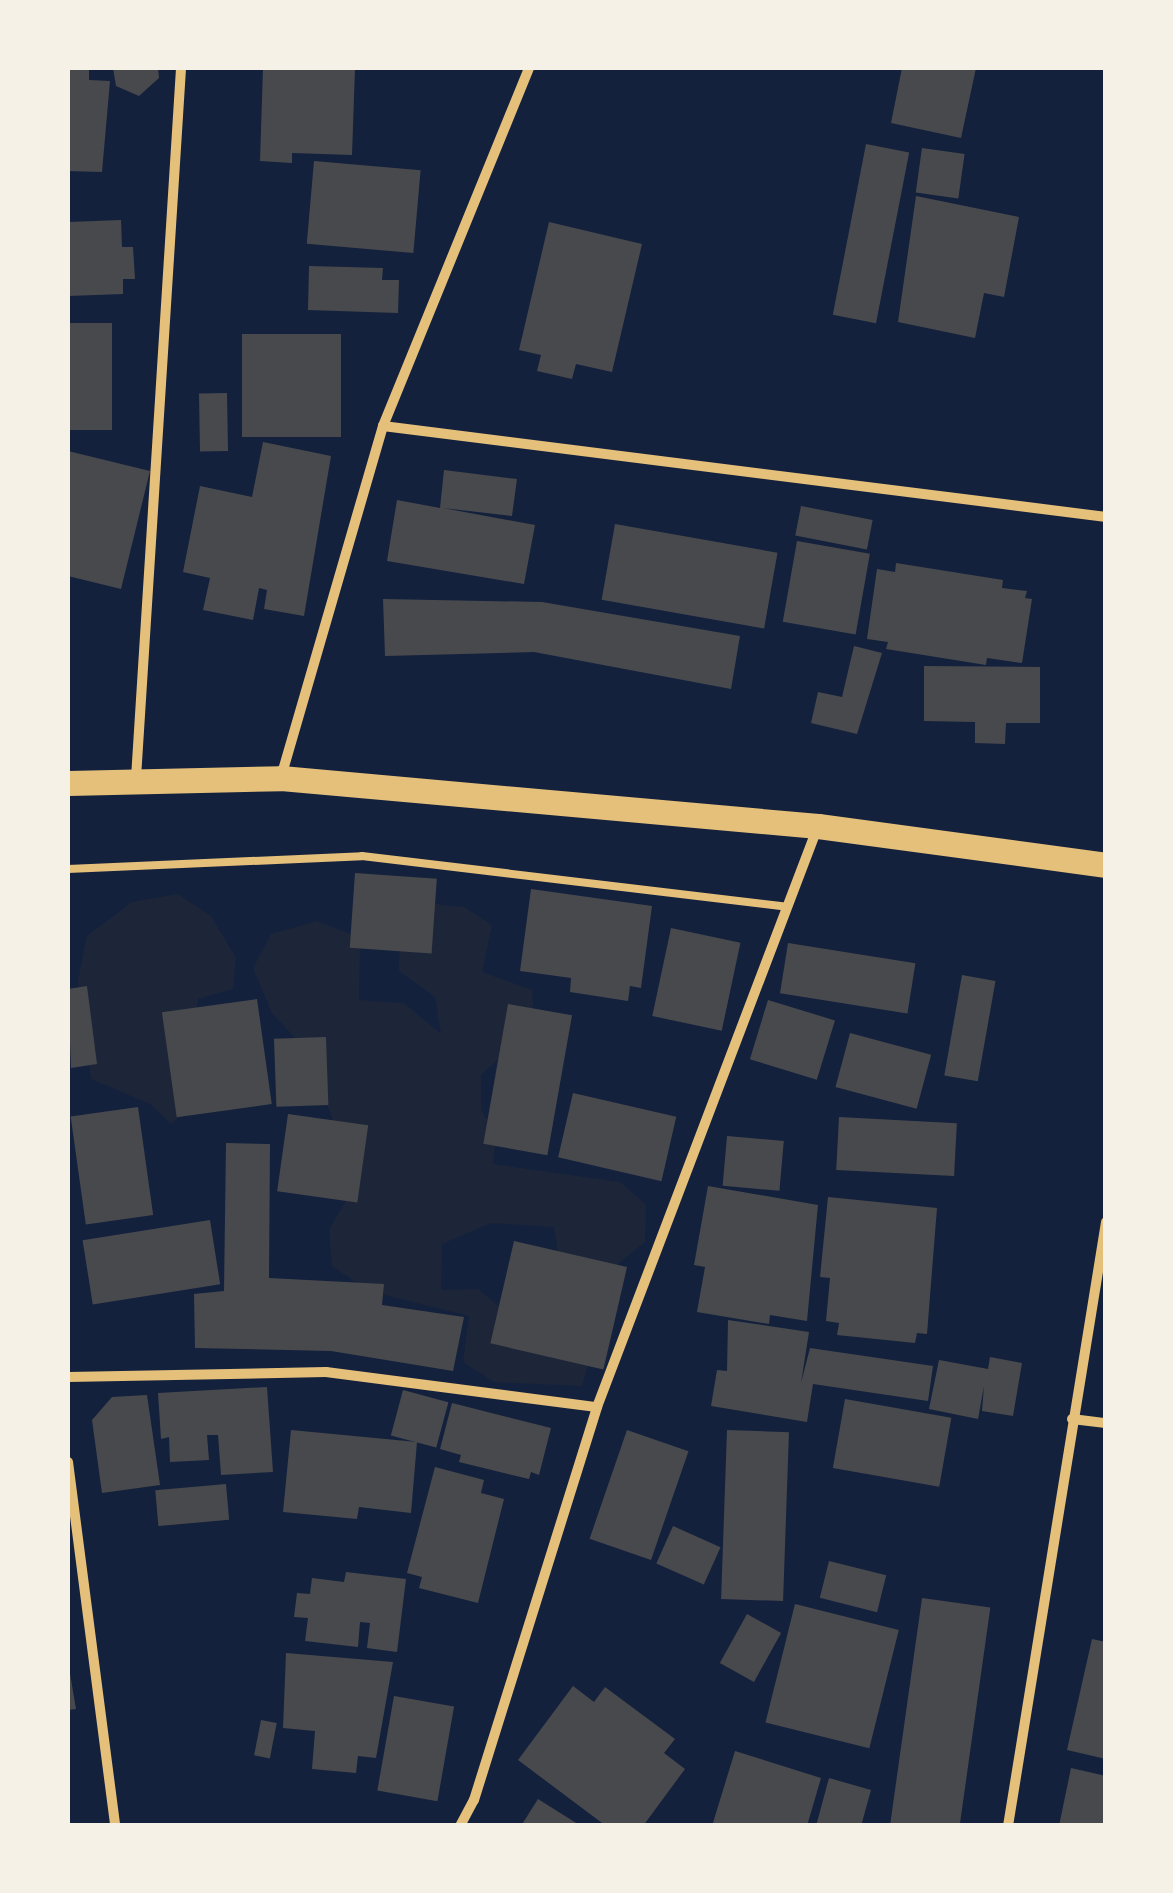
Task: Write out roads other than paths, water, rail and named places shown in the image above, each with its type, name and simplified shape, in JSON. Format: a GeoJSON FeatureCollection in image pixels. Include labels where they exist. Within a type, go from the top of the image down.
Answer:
{"type":"FeatureCollection","features":[{"type":"Feature","properties":{"kind":"main road"},"geometry":{"type":"LineString","coordinates":[[68,784],[136,778],[281,778],[818,826],[1106,865]]}},
{"type":"Feature","properties":{"kind":"street"},"geometry":{"type":"LineString","coordinates":[[136,778],[181,68]]}},
{"type":"Feature","properties":{"kind":"street"},"geometry":{"type":"LineString","coordinates":[[281,778],[383,426],[528,68]]}},
{"type":"Feature","properties":{"kind":"street"},"geometry":{"type":"LineString","coordinates":[[383,426],[1106,517]]}},
{"type":"Feature","properties":{"kind":"street"},"geometry":{"type":"LineString","coordinates":[[460,1826],[474,1800],[597,1407],[818,826]]}},
{"type":"Feature","properties":{"kind":"street"},"geometry":{"type":"LineString","coordinates":[[1008,1826],[1106,1222]]}},
{"type":"Feature","properties":{"kind":"street"},"geometry":{"type":"LineString","coordinates":[[68,1377],[326,1372],[597,1407]]}},
{"type":"Feature","properties":{"kind":"street"},"geometry":{"type":"LineString","coordinates":[[1072,1419],[1106,1423]]}},
{"type":"Feature","properties":{"kind":"street"},"geometry":{"type":"LineString","coordinates":[[68,1462],[115,1826]]}},
{"type":"Feature","properties":{"kind":"lane"},"geometry":{"type":"LineString","coordinates":[[68,869],[362,856],[787,907]]}}]}
